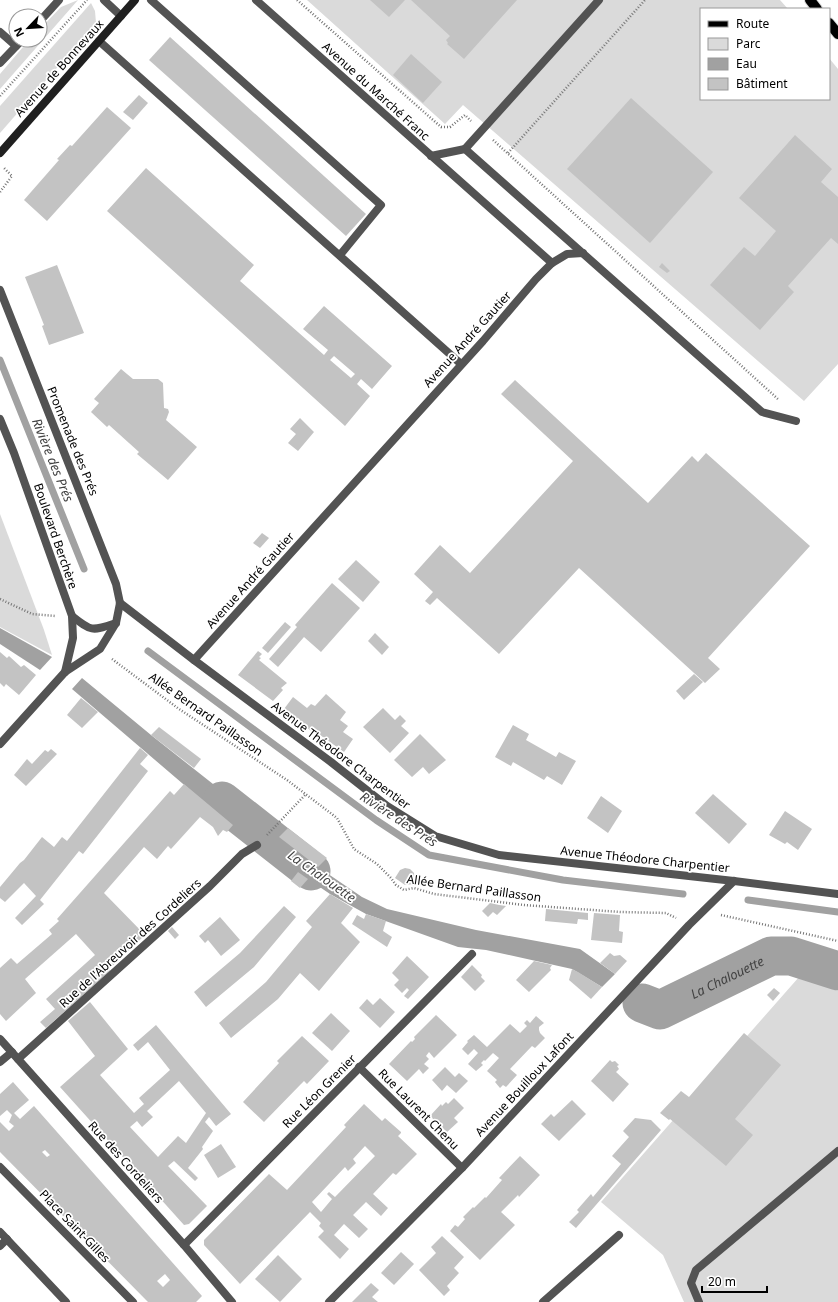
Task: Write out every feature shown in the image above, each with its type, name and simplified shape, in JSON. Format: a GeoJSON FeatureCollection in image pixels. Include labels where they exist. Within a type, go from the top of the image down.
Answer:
{"type":"FeatureCollection","features":[{"type":"Feature","properties":{"kind":"main road","name":"Avenue de Bonnevaux"},"geometry":{"type":"LineString","coordinates":[[0,153],[135,0]]}},
{"type":"Feature","properties":{"kind":"main road"},"geometry":{"type":"LineString","coordinates":[[810,0],[816,8]]}},
{"type":"Feature","properties":{"kind":"main road"},"geometry":{"type":"LineString","coordinates":[[830,24],[838,34]]}},
{"type":"Feature","properties":{"kind":"street"},"geometry":{"type":"LineString","coordinates":[[104,0],[121,16]]}},
{"type":"Feature","properties":{"kind":"street"},"geometry":{"type":"LineString","coordinates":[[151,0],[381,205],[340,255]]}},
{"type":"Feature","properties":{"kind":"street","name":"Avenue du Marché Franc"},"geometry":{"type":"LineString","coordinates":[[256,0],[431,156],[465,148]]}},
{"type":"Feature","properties":{"kind":"street"},"geometry":{"type":"LineString","coordinates":[[599,0],[465,148],[762,412],[796,421]]}},
{"type":"Feature","properties":{"kind":"street"},"geometry":{"type":"LineString","coordinates":[[48,12],[57,1]]}},
{"type":"Feature","properties":{"kind":"street"},"geometry":{"type":"LineString","coordinates":[[99,41],[461,364]]}},
{"type":"Feature","properties":{"kind":"street"},"geometry":{"type":"LineString","coordinates":[[0,63],[14,48]]}},
{"type":"Feature","properties":{"kind":"street"},"geometry":{"type":"LineString","coordinates":[[431,156],[552,263]]}},
{"type":"Feature","properties":{"kind":"street","name":"Avenue André Gautier"},"geometry":{"type":"LineString","coordinates":[[194,660],[536,279],[552,263],[567,254],[583,253]]}},
{"type":"Feature","properties":{"kind":"street","name":"Promenade des Prés"},"geometry":{"type":"LineString","coordinates":[[0,290],[116,584],[120,603]]}},
{"type":"Feature","properties":{"kind":"street","name":"Boulevard Berchère"},"geometry":{"type":"LineString","coordinates":[[0,418],[72,616],[73,638],[64,672]]}},
{"type":"Feature","properties":{"kind":"street"},"geometry":{"type":"LineString","coordinates":[[0,744],[64,672],[99,650],[116,623],[120,603]]}},
{"type":"Feature","properties":{"kind":"street","name":"Avenue Théodore Charpentier"},"geometry":{"type":"LineString","coordinates":[[120,603],[387,806],[435,836],[499,855],[838,894]]}},
{"type":"Feature","properties":{"kind":"street"},"geometry":{"type":"LineString","coordinates":[[72,616],[86,628],[98,629],[116,623]]}},
{"type":"Feature","properties":{"kind":"street","name":"Rue de l'Abreuvoir des Cordeliers"},"geometry":{"type":"LineString","coordinates":[[18,1059],[210,886],[242,854],[257,845]]}},
{"type":"Feature","properties":{"kind":"street","name":"Avenue Bouilloux Lafont"},"geometry":{"type":"LineString","coordinates":[[329,1302],[462,1168],[689,925],[734,881]]}},
{"type":"Feature","properties":{"kind":"street","name":"Rue Léon Grenier"},"geometry":{"type":"LineString","coordinates":[[184,1245],[472,954]]}},
{"type":"Feature","properties":{"kind":"street","name":"Rue des Cordeliers"},"geometry":{"type":"LineString","coordinates":[[0,1039],[184,1245],[230,1301]]}},
{"type":"Feature","properties":{"kind":"street"},"geometry":{"type":"LineString","coordinates":[[0,1062],[12,1052]]}},
{"type":"Feature","properties":{"kind":"street","name":"Rue Laurent Chenu"},"geometry":{"type":"LineString","coordinates":[[359,1067],[462,1168]]}},
{"type":"Feature","properties":{"kind":"street"},"geometry":{"type":"LineString","coordinates":[[699,1302],[691,1283],[696,1270],[838,1151]]}},
{"type":"Feature","properties":{"kind":"street","name":"Place Saint-Gilles"},"geometry":{"type":"LineString","coordinates":[[0,1167],[132,1302]]}},
{"type":"Feature","properties":{"kind":"street"},"geometry":{"type":"LineString","coordinates":[[0,1232],[66,1302]]}},
{"type":"Feature","properties":{"kind":"street"},"geometry":{"type":"LineString","coordinates":[[543,1302],[619,1235]]}},
{"type":"Feature","properties":{"kind":"street"},"geometry":{"type":"LineString","coordinates":[[0,1246],[7,1239]]}},
{"type":"Feature","properties":{"kind":"path"},"geometry":{"type":"LineString","coordinates":[[0,96],[87,0]]}},
{"type":"Feature","properties":{"kind":"path"},"geometry":{"type":"LineString","coordinates":[[297,0],[440,127],[450,127],[465,115],[776,396],[796,421]]}},
{"type":"Feature","properties":{"kind":"path"},"geometry":{"type":"LineString","coordinates":[[508,153],[645,0]]}},
{"type":"Feature","properties":{"kind":"path"},"geometry":{"type":"LineString","coordinates":[[0,164],[12,176],[0,192]]}},
{"type":"Feature","properties":{"kind":"path"},"geometry":{"type":"LineString","coordinates":[[0,598],[32,614],[72,616]]}},
{"type":"Feature","properties":{"kind":"path","name":"Allée Bernard Paillasson"},"geometry":{"type":"LineString","coordinates":[[99,650],[179,709],[287,780],[336,818],[354,849],[377,864],[396,885],[404,890],[414,888],[434,894],[524,905],[620,912],[666,913],[689,925]]}},
{"type":"Feature","properties":{"kind":"path"},"geometry":{"type":"LineString","coordinates":[[274,827],[305,794]]}},
{"type":"Feature","properties":{"kind":"path"},"geometry":{"type":"LineString","coordinates":[[703,911],[838,941]]}},
{"type":"Feature","properties":{"kind":"green space"},"geometry":{"type":"Polygon","coordinates":[[[78,0],[48,34],[48,21],[61,7],[78,0]]]}},
{"type":"Feature","properties":{"kind":"green space"},"geometry":{"type":"Polygon","coordinates":[[[307,0],[780,0],[787,8],[700,8],[700,100],[830,100],[830,59],[838,69],[838,364],[804,401],[463,105],[445,124],[307,0]]]}},
{"type":"Feature","properties":{"kind":"green space"},"geometry":{"type":"Polygon","coordinates":[[[91,3],[95,11],[96,23],[0,133],[0,106],[91,3]]]}},
{"type":"Feature","properties":{"kind":"green space"},"geometry":{"type":"Polygon","coordinates":[[[22,48],[36,48],[0,89],[0,74],[22,48]]]}},
{"type":"Feature","properties":{"kind":"green space"},"geometry":{"type":"Polygon","coordinates":[[[0,514],[44,630],[52,655],[0,627],[0,514]]]}},
{"type":"Feature","properties":{"kind":"green space"},"geometry":{"type":"Polygon","coordinates":[[[799,977],[838,991],[838,1302],[684,1302],[663,1255],[601,1202],[799,977]]]}},
{"type":"Feature","properties":{"kind":"water"},"geometry":{"type":"Polygon","coordinates":[[[0,628],[52,657],[40,670],[0,644],[0,628]]]}},
{"type":"Feature","properties":{"kind":"water"},"geometry":{"type":"Polygon","coordinates":[[[82,678],[151,735],[270,829],[255,843],[217,813],[72,689],[82,678]]]}},
{"type":"Feature","properties":{"kind":"water"},"geometry":{"type":"Polygon","coordinates":[[[274,832],[318,867],[362,897],[387,909],[476,930],[580,949],[615,974],[602,987],[572,969],[486,950],[458,947],[366,914],[330,894],[261,844],[274,832]]]}},
{"type":"Feature","properties":{"kind":"building"},"geometry":{"type":"Polygon","coordinates":[[[370,0],[405,0],[389,17],[370,0]]]}},
{"type":"Feature","properties":{"kind":"building"},"geometry":{"type":"Polygon","coordinates":[[[411,0],[517,0],[464,59],[447,44],[448,43],[446,40],[450,36],[411,0]]]}},
{"type":"Feature","properties":{"kind":"building"},"geometry":{"type":"Polygon","coordinates":[[[170,37],[366,214],[346,236],[149,60],[170,37]]]}},
{"type":"Feature","properties":{"kind":"building"},"geometry":{"type":"Polygon","coordinates":[[[411,54],[442,82],[423,103],[393,75],[411,54]]]}},
{"type":"Feature","properties":{"kind":"building"},"geometry":{"type":"Polygon","coordinates":[[[139,95],[148,103],[133,120],[123,112],[139,95]]]}},
{"type":"Feature","properties":{"kind":"building"},"geometry":{"type":"Polygon","coordinates":[[[631,98],[713,172],[650,243],[567,169],[631,98]]]}},
{"type":"Feature","properties":{"kind":"building"},"geometry":{"type":"Polygon","coordinates":[[[107,107],[131,128],[47,221],[24,200],[59,160],[57,159],[70,145],[72,146],[107,107]]]}},
{"type":"Feature","properties":{"kind":"building"},"geometry":{"type":"Polygon","coordinates":[[[795,135],[832,169],[821,182],[838,197],[838,244],[831,238],[788,286],[794,292],[760,330],[710,285],[744,247],[755,256],[776,231],[739,198],[795,135]]]}},
{"type":"Feature","properties":{"kind":"building"},"geometry":{"type":"Polygon","coordinates":[[[146,168],[254,265],[240,281],[324,355],[328,350],[303,329],[324,306],[392,366],[372,389],[361,379],[357,384],[370,396],[345,426],[107,211],[146,168]],[[334,356],[330,360],[351,378],[355,374],[334,356]]]}},
{"type":"Feature","properties":{"kind":"building"},"geometry":{"type":"Polygon","coordinates":[[[662,263],[670,271],[667,273],[659,267],[662,263]]]}},
{"type":"Feature","properties":{"kind":"building"},"geometry":{"type":"Polygon","coordinates":[[[57,265],[84,333],[49,345],[42,326],[44,325],[25,277],[57,265]]]}},
{"type":"Feature","properties":{"kind":"building"},"geometry":{"type":"Polygon","coordinates":[[[121,369],[133,379],[158,379],[163,383],[164,408],[168,409],[169,412],[166,420],[197,447],[168,480],[137,454],[139,452],[109,425],[107,427],[91,412],[99,403],[94,399],[121,369]]]}},
{"type":"Feature","properties":{"kind":"building"},"geometry":{"type":"Polygon","coordinates":[[[515,380],[648,503],[692,456],[698,462],[706,453],[810,546],[708,658],[720,669],[705,683],[579,568],[499,654],[437,598],[430,605],[425,601],[433,592],[414,574],[440,545],[470,573],[573,461],[501,394],[515,380]]]}},
{"type":"Feature","properties":{"kind":"building"},"geometry":{"type":"Polygon","coordinates":[[[300,418],[314,432],[298,451],[288,443],[296,434],[290,429],[300,418]]]}},
{"type":"Feature","properties":{"kind":"building"},"geometry":{"type":"Polygon","coordinates":[[[262,533],[269,538],[260,548],[253,543],[262,533]]]}},
{"type":"Feature","properties":{"kind":"building"},"geometry":{"type":"Polygon","coordinates":[[[356,560],[380,582],[363,602],[338,579],[356,560]]]}},
{"type":"Feature","properties":{"kind":"building"},"geometry":{"type":"Polygon","coordinates":[[[332,583],[360,608],[321,652],[304,637],[278,667],[269,659],[297,627],[295,625],[332,583]]]}},
{"type":"Feature","properties":{"kind":"building"},"geometry":{"type":"Polygon","coordinates":[[[285,622],[291,627],[268,653],[262,648],[285,622]]]}},
{"type":"Feature","properties":{"kind":"building"},"geometry":{"type":"Polygon","coordinates":[[[375,633],[389,647],[382,655],[368,641],[375,633]]]}},
{"type":"Feature","properties":{"kind":"building"},"geometry":{"type":"Polygon","coordinates":[[[258,651],[262,654],[259,657],[261,658],[259,660],[287,683],[281,688],[283,690],[273,701],[238,675],[258,651]]]}},
{"type":"Feature","properties":{"kind":"building"},"geometry":{"type":"Polygon","coordinates":[[[0,652],[7,658],[9,656],[21,667],[24,665],[36,675],[19,695],[6,684],[4,687],[0,683],[0,652]]]}},
{"type":"Feature","properties":{"kind":"building"},"geometry":{"type":"Polygon","coordinates":[[[694,674],[703,682],[684,700],[676,691],[694,674]]]}},
{"type":"Feature","properties":{"kind":"building"},"geometry":{"type":"Polygon","coordinates":[[[326,694],[346,712],[340,720],[348,726],[343,732],[353,739],[344,752],[313,730],[311,731],[284,709],[293,697],[307,708],[311,704],[315,706],[326,694]]]}},
{"type":"Feature","properties":{"kind":"building"},"geometry":{"type":"Polygon","coordinates":[[[81,698],[98,712],[82,728],[67,715],[81,698]]]}},
{"type":"Feature","properties":{"kind":"building"},"geometry":{"type":"Polygon","coordinates":[[[383,708],[395,720],[400,715],[406,721],[401,726],[409,733],[390,753],[363,727],[383,708]]]}},
{"type":"Feature","properties":{"kind":"building"},"geometry":{"type":"Polygon","coordinates":[[[513,725],[529,734],[526,740],[556,757],[559,752],[576,761],[562,785],[547,776],[544,780],[513,762],[511,766],[495,757],[513,725]]]}},
{"type":"Feature","properties":{"kind":"building"},"geometry":{"type":"Polygon","coordinates":[[[159,727],[201,759],[194,768],[151,735],[159,727]]]}},
{"type":"Feature","properties":{"kind":"building"},"geometry":{"type":"Polygon","coordinates":[[[420,734],[446,760],[429,774],[423,767],[412,777],[394,760],[420,734]]]}},
{"type":"Feature","properties":{"kind":"building"},"geometry":{"type":"Polygon","coordinates":[[[140,748],[148,755],[140,764],[148,771],[83,854],[79,851],[40,900],[44,904],[22,925],[15,918],[36,896],[24,883],[5,902],[0,898],[0,887],[42,837],[54,847],[62,837],[67,841],[140,748]]]}},
{"type":"Feature","properties":{"kind":"building"},"geometry":{"type":"Polygon","coordinates":[[[51,749],[57,754],[26,786],[14,775],[27,759],[32,764],[45,750],[48,752],[51,749]]]}},
{"type":"Feature","properties":{"kind":"building"},"geometry":{"type":"Polygon","coordinates":[[[184,784],[233,825],[227,832],[223,830],[218,836],[213,827],[200,817],[171,849],[168,846],[157,859],[144,847],[104,893],[145,935],[109,969],[110,971],[46,1028],[40,1022],[55,1009],[46,999],[95,955],[76,934],[25,979],[36,993],[6,1021],[0,1014],[0,968],[11,958],[17,964],[52,934],[49,930],[59,921],[57,919],[170,791],[174,795],[184,784]]]}},
{"type":"Feature","properties":{"kind":"building"},"geometry":{"type":"Polygon","coordinates":[[[713,794],[747,824],[729,844],[695,813],[713,794]]]}},
{"type":"Feature","properties":{"kind":"building"},"geometry":{"type":"Polygon","coordinates":[[[601,796],[622,811],[608,833],[587,818],[601,796]]]}},
{"type":"Feature","properties":{"kind":"building"},"geometry":{"type":"Polygon","coordinates":[[[785,811],[812,829],[798,850],[787,842],[785,844],[769,835],[785,811]]]}},
{"type":"Feature","properties":{"kind":"building"},"geometry":{"type":"Polygon","coordinates":[[[288,828],[327,858],[318,867],[279,837],[288,828]]]}},
{"type":"Feature","properties":{"kind":"building"},"geometry":{"type":"Polygon","coordinates":[[[405,868],[410,869],[414,873],[414,884],[405,885],[395,878],[400,870],[405,868]]]}},
{"type":"Feature","properties":{"kind":"building"},"geometry":{"type":"Polygon","coordinates":[[[298,872],[308,879],[300,888],[291,881],[298,872]]]}},
{"type":"Feature","properties":{"kind":"building"},"geometry":{"type":"Polygon","coordinates":[[[330,894],[353,908],[341,923],[360,942],[319,991],[300,973],[278,999],[231,1038],[219,1023],[266,982],[312,927],[306,921],[330,894]]]}},
{"type":"Feature","properties":{"kind":"building"},"geometry":{"type":"Polygon","coordinates":[[[490,903],[506,906],[497,915],[493,912],[488,917],[482,911],[490,903]]]}},
{"type":"Feature","properties":{"kind":"building"},"geometry":{"type":"Polygon","coordinates":[[[284,906],[296,917],[254,967],[206,1007],[194,992],[240,953],[284,906]]]}},
{"type":"Feature","properties":{"kind":"building"},"geometry":{"type":"Polygon","coordinates":[[[546,909],[588,913],[588,920],[578,919],[577,924],[545,921],[546,909]]]}},
{"type":"Feature","properties":{"kind":"building"},"geometry":{"type":"Polygon","coordinates":[[[594,913],[620,915],[619,931],[623,932],[622,943],[591,940],[594,913]]]}},
{"type":"Feature","properties":{"kind":"building"},"geometry":{"type":"Polygon","coordinates":[[[366,914],[386,921],[383,931],[392,937],[387,947],[352,924],[357,915],[364,919],[366,914]]]}},
{"type":"Feature","properties":{"kind":"building"},"geometry":{"type":"Polygon","coordinates":[[[220,917],[240,940],[221,956],[208,940],[205,943],[199,936],[220,917]]]}},
{"type":"Feature","properties":{"kind":"building"},"geometry":{"type":"Polygon","coordinates":[[[172,927],[179,935],[175,939],[168,931],[172,927]]]}},
{"type":"Feature","properties":{"kind":"building"},"geometry":{"type":"Polygon","coordinates":[[[610,953],[614,956],[620,955],[627,961],[615,974],[600,963],[610,953]]]}},
{"type":"Feature","properties":{"kind":"building"},"geometry":{"type":"Polygon","coordinates":[[[407,956],[429,977],[408,999],[404,996],[409,990],[407,988],[402,993],[394,985],[399,980],[392,973],[407,956]]]}},
{"type":"Feature","properties":{"kind":"building"},"geometry":{"type":"Polygon","coordinates":[[[534,961],[552,965],[550,968],[551,970],[529,992],[516,980],[534,961]]]}},
{"type":"Feature","properties":{"kind":"building"},"geometry":{"type":"Polygon","coordinates":[[[472,965],[482,975],[481,977],[485,981],[475,991],[461,977],[472,965]]]}},
{"type":"Feature","properties":{"kind":"building"},"geometry":{"type":"Polygon","coordinates":[[[572,969],[602,987],[591,999],[569,980],[572,969]]]}},
{"type":"Feature","properties":{"kind":"building"},"geometry":{"type":"Polygon","coordinates":[[[774,988],[780,993],[773,1001],[767,995],[774,988]]]}},
{"type":"Feature","properties":{"kind":"building"},"geometry":{"type":"Polygon","coordinates":[[[380,998],[395,1012],[380,1028],[359,1008],[367,999],[373,1005],[380,998]]]}},
{"type":"Feature","properties":{"kind":"building"},"geometry":{"type":"Polygon","coordinates":[[[90,1002],[128,1049],[100,1075],[134,1113],[144,1104],[139,1098],[170,1070],[148,1042],[138,1051],[133,1045],[156,1025],[231,1114],[216,1126],[209,1117],[205,1122],[213,1131],[202,1147],[203,1149],[188,1168],[198,1178],[195,1181],[174,1161],[168,1166],[207,1206],[189,1224],[184,1225],[60,1087],[95,1056],[68,1021],[90,1002]],[[179,1081],[147,1111],[153,1117],[142,1127],[137,1121],[130,1127],[158,1157],[178,1136],[186,1143],[206,1113],[179,1081]]]}},
{"type":"Feature","properties":{"kind":"building"},"geometry":{"type":"Polygon","coordinates":[[[331,1013],[350,1031],[332,1051],[312,1033],[331,1013]]]}},
{"type":"Feature","properties":{"kind":"building"},"geometry":{"type":"Polygon","coordinates":[[[436,1015],[457,1035],[434,1058],[429,1052],[426,1056],[429,1059],[424,1064],[429,1068],[423,1074],[419,1069],[407,1081],[389,1064],[411,1041],[412,1042],[415,1039],[414,1037],[436,1015]]]}},
{"type":"Feature","properties":{"kind":"building"},"geometry":{"type":"Polygon","coordinates":[[[536,1016],[544,1023],[539,1027],[539,1030],[545,1038],[535,1048],[532,1046],[510,1069],[517,1075],[506,1087],[503,1085],[500,1088],[495,1082],[497,1080],[487,1071],[499,1058],[493,1053],[481,1063],[483,1065],[476,1071],[468,1064],[478,1053],[474,1049],[468,1055],[462,1049],[468,1042],[467,1041],[474,1035],[487,1047],[510,1024],[520,1033],[527,1026],[524,1023],[527,1020],[530,1023],[536,1016]]]}},
{"type":"Feature","properties":{"kind":"building"},"geometry":{"type":"Polygon","coordinates":[[[744,1033],[781,1065],[735,1119],[753,1135],[726,1166],[670,1119],[669,1120],[660,1113],[681,1091],[689,1097],[744,1033]]]}},
{"type":"Feature","properties":{"kind":"building"},"geometry":{"type":"Polygon","coordinates":[[[302,1036],[329,1061],[307,1084],[304,1081],[264,1122],[243,1102],[279,1063],[277,1061],[302,1036]]]}},
{"type":"Feature","properties":{"kind":"building"},"geometry":{"type":"Polygon","coordinates":[[[610,1060],[612,1062],[615,1061],[619,1065],[617,1066],[619,1069],[616,1072],[629,1084],[613,1102],[591,1081],[610,1060]]]}},
{"type":"Feature","properties":{"kind":"building"},"geometry":{"type":"Polygon","coordinates":[[[445,1067],[455,1077],[459,1073],[468,1081],[456,1093],[447,1085],[442,1091],[432,1080],[445,1067]]]}},
{"type":"Feature","properties":{"kind":"building"},"geometry":{"type":"Polygon","coordinates":[[[13,1082],[29,1100],[14,1113],[20,1119],[34,1106],[202,1296],[196,1302],[148,1302],[0,1152],[0,1122],[9,1131],[14,1126],[9,1122],[12,1115],[7,1110],[0,1116],[0,1094],[13,1082]],[[45,1150],[42,1152],[47,1157],[50,1155],[45,1150]],[[165,1274],[157,1281],[163,1287],[170,1280],[165,1274]]]}},
{"type":"Feature","properties":{"kind":"building"},"geometry":{"type":"Polygon","coordinates":[[[454,1098],[464,1108],[454,1118],[458,1122],[447,1132],[430,1116],[441,1104],[442,1106],[446,1102],[448,1104],[454,1098]]]}},
{"type":"Feature","properties":{"kind":"building"},"geometry":{"type":"Polygon","coordinates":[[[572,1100],[586,1114],[559,1141],[541,1124],[551,1114],[554,1117],[572,1100]]]}},
{"type":"Feature","properties":{"kind":"building"},"geometry":{"type":"Polygon","coordinates":[[[364,1104],[382,1121],[385,1118],[401,1132],[398,1136],[417,1154],[396,1175],[393,1173],[373,1194],[388,1208],[381,1216],[366,1202],[353,1215],[368,1229],[359,1238],[344,1224],[334,1235],[349,1249],[340,1259],[318,1237],[324,1231],[319,1226],[321,1223],[310,1212],[240,1284],[204,1245],[204,1240],[269,1174],[287,1190],[346,1127],[344,1125],[364,1104]],[[365,1146],[353,1159],[356,1163],[348,1171],[345,1167],[312,1202],[321,1212],[332,1199],[327,1194],[329,1192],[335,1197],[375,1156],[365,1146]]]}},
{"type":"Feature","properties":{"kind":"building"},"geometry":{"type":"Polygon","coordinates":[[[635,1118],[651,1120],[661,1130],[576,1228],[569,1222],[579,1212],[577,1210],[591,1194],[593,1197],[621,1164],[612,1156],[629,1137],[623,1131],[635,1118]]]}},
{"type":"Feature","properties":{"kind":"building"},"geometry":{"type":"Polygon","coordinates":[[[221,1144],[236,1167],[218,1178],[204,1155],[221,1144]]]}},
{"type":"Feature","properties":{"kind":"building"},"geometry":{"type":"Polygon","coordinates":[[[520,1156],[540,1175],[519,1197],[518,1195],[501,1212],[515,1225],[480,1260],[450,1231],[455,1225],[458,1227],[465,1219],[463,1217],[485,1197],[486,1198],[502,1180],[499,1178],[520,1156]]]}},
{"type":"Feature","properties":{"kind":"building"},"geometry":{"type":"Polygon","coordinates":[[[442,1236],[464,1257],[454,1268],[459,1273],[447,1286],[450,1290],[444,1296],[419,1270],[436,1253],[431,1247],[442,1236]]]}},
{"type":"Feature","properties":{"kind":"building"},"geometry":{"type":"Polygon","coordinates":[[[401,1252],[414,1264],[394,1285],[381,1273],[401,1252]]]}},
{"type":"Feature","properties":{"kind":"building"},"geometry":{"type":"Polygon","coordinates":[[[278,1255],[302,1279],[280,1302],[255,1279],[278,1255]]]}},
{"type":"Feature","properties":{"kind":"building"},"geometry":{"type":"Polygon","coordinates":[[[371,1283],[379,1290],[372,1297],[378,1302],[352,1302],[371,1283]]]}},
{"type":"Feature","properties":{"kind":"waterway","name":"Rivière des Prés"},"geometry":{"type":"LineString","coordinates":[[0,360],[84,569]]}},
{"type":"Feature","properties":{"kind":"waterway","name":"Rivière des Prés"},"geometry":{"type":"LineString","coordinates":[[148,651],[376,820],[429,855],[563,880],[683,894]]}},
{"type":"Feature","properties":{"kind":"waterway","name":"La Chalouette"},"geometry":{"type":"LineString","coordinates":[[222,801],[311,871]]}},
{"type":"Feature","properties":{"kind":"waterway","name":"Rivière des Prés"},"geometry":{"type":"LineString","coordinates":[[748,900],[838,912]]}},
{"type":"Feature","properties":{"kind":"waterway","name":"La Chalouette"},"geometry":{"type":"LineString","coordinates":[[642,1003],[660,1010],[771,956],[791,956],[838,971]]}}]}
